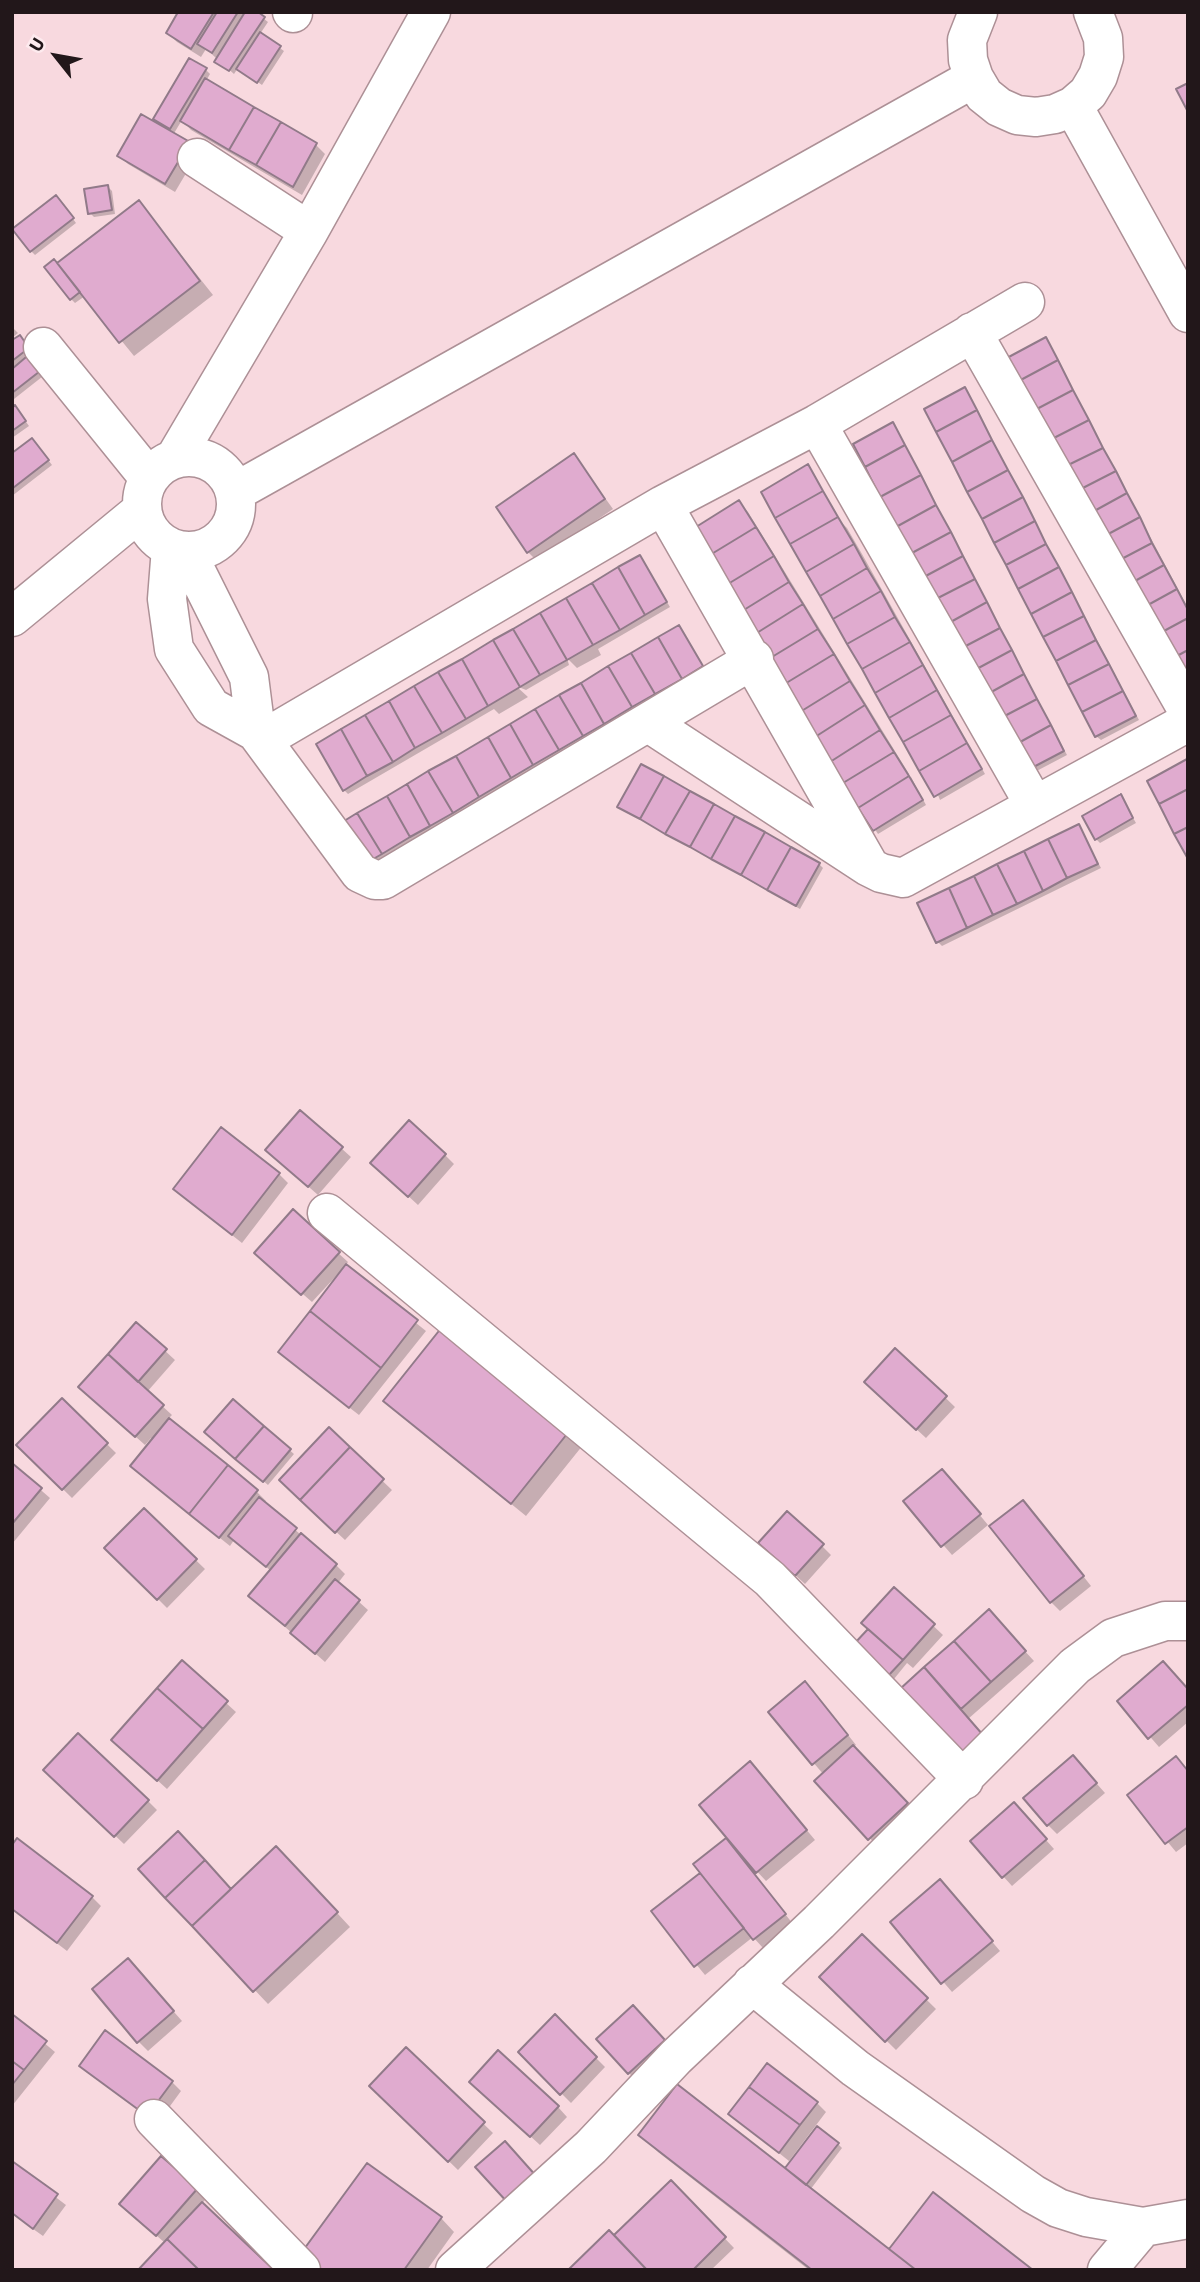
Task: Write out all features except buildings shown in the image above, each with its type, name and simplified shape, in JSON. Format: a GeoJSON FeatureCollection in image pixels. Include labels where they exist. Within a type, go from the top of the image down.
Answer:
{"type":"FeatureCollection","features":[{"type":"Feature","properties":{"kind":"street"},"geometry":{"type":"LineString","coordinates":[[259,736],[249,677],[178,550],[147,526],[156,482],[309,231],[431,12]]}},
{"type":"Feature","properties":{"kind":"street"},"geometry":{"type":"LineString","coordinates":[[978,12],[967,40],[968,60],[974,78],[984,94],[999,107],[1017,115],[1036,117],[1055,114],[1073,106],[1088,93],[1101,67],[1103,38],[1100,14]]}},
{"type":"Feature","properties":{"kind":"street"},"geometry":{"type":"LineString","coordinates":[[235,492],[974,78]]}},
{"type":"Feature","properties":{"kind":"street"},"geometry":{"type":"LineString","coordinates":[[1073,106],[1188,313]]}},
{"type":"Feature","properties":{"kind":"street"},"geometry":{"type":"LineString","coordinates":[[197,158],[309,231]]}},
{"type":"Feature","properties":{"kind":"street"},"geometry":{"type":"LineString","coordinates":[[259,736],[663,505],[817,424],[1025,302]]}},
{"type":"Feature","properties":{"kind":"street"},"geometry":{"type":"LineString","coordinates":[[972,332],[1188,711]]}},
{"type":"Feature","properties":{"kind":"street"},"geometry":{"type":"LineString","coordinates":[[43,348],[156,482]]}},
{"type":"Feature","properties":{"kind":"street"},"geometry":{"type":"LineString","coordinates":[[817,424],[1035,806]]}},
{"type":"Feature","properties":{"kind":"street"},"geometry":{"type":"LineString","coordinates":[[16,608],[156,482],[191,456],[207,460],[221,469],[235,492],[235,514],[229,529],[218,542],[203,549],[178,550]]}},
{"type":"Feature","properties":{"kind":"street"},"geometry":{"type":"LineString","coordinates":[[663,505],[754,659],[869,867]]}},
{"type":"Feature","properties":{"kind":"street"},"geometry":{"type":"LineString","coordinates":[[178,550],[167,598],[174,649],[211,708],[259,736],[360,873],[367,878],[383,880],[754,659]]}},
{"type":"Feature","properties":{"kind":"street"},"geometry":{"type":"LineString","coordinates":[[649,723],[869,867],[903,878],[1188,722]]}},
{"type":"Feature","properties":{"kind":"street"},"geometry":{"type":"LineString","coordinates":[[327,1213],[770,1578],[964,1780]]}},
{"type":"Feature","properties":{"kind":"street"},"geometry":{"type":"LineString","coordinates":[[455,2270],[591,2147],[676,2057],[964,1780],[1074,1666],[1113,1639],[1165,1621],[1188,1622]]}},
{"type":"Feature","properties":{"kind":"street"},"geometry":{"type":"LineString","coordinates":[[752,1984],[855,2068],[1033,2194],[1058,2208],[1086,2217],[1175,2223]]}},
{"type":"Feature","properties":{"kind":"street"},"geometry":{"type":"LineString","coordinates":[[154,2119],[301,2270]]}},
{"type":"Feature","properties":{"kind":"street"},"geometry":{"type":"LineString","coordinates":[[1107,2270],[1175,2223]]}}]}
